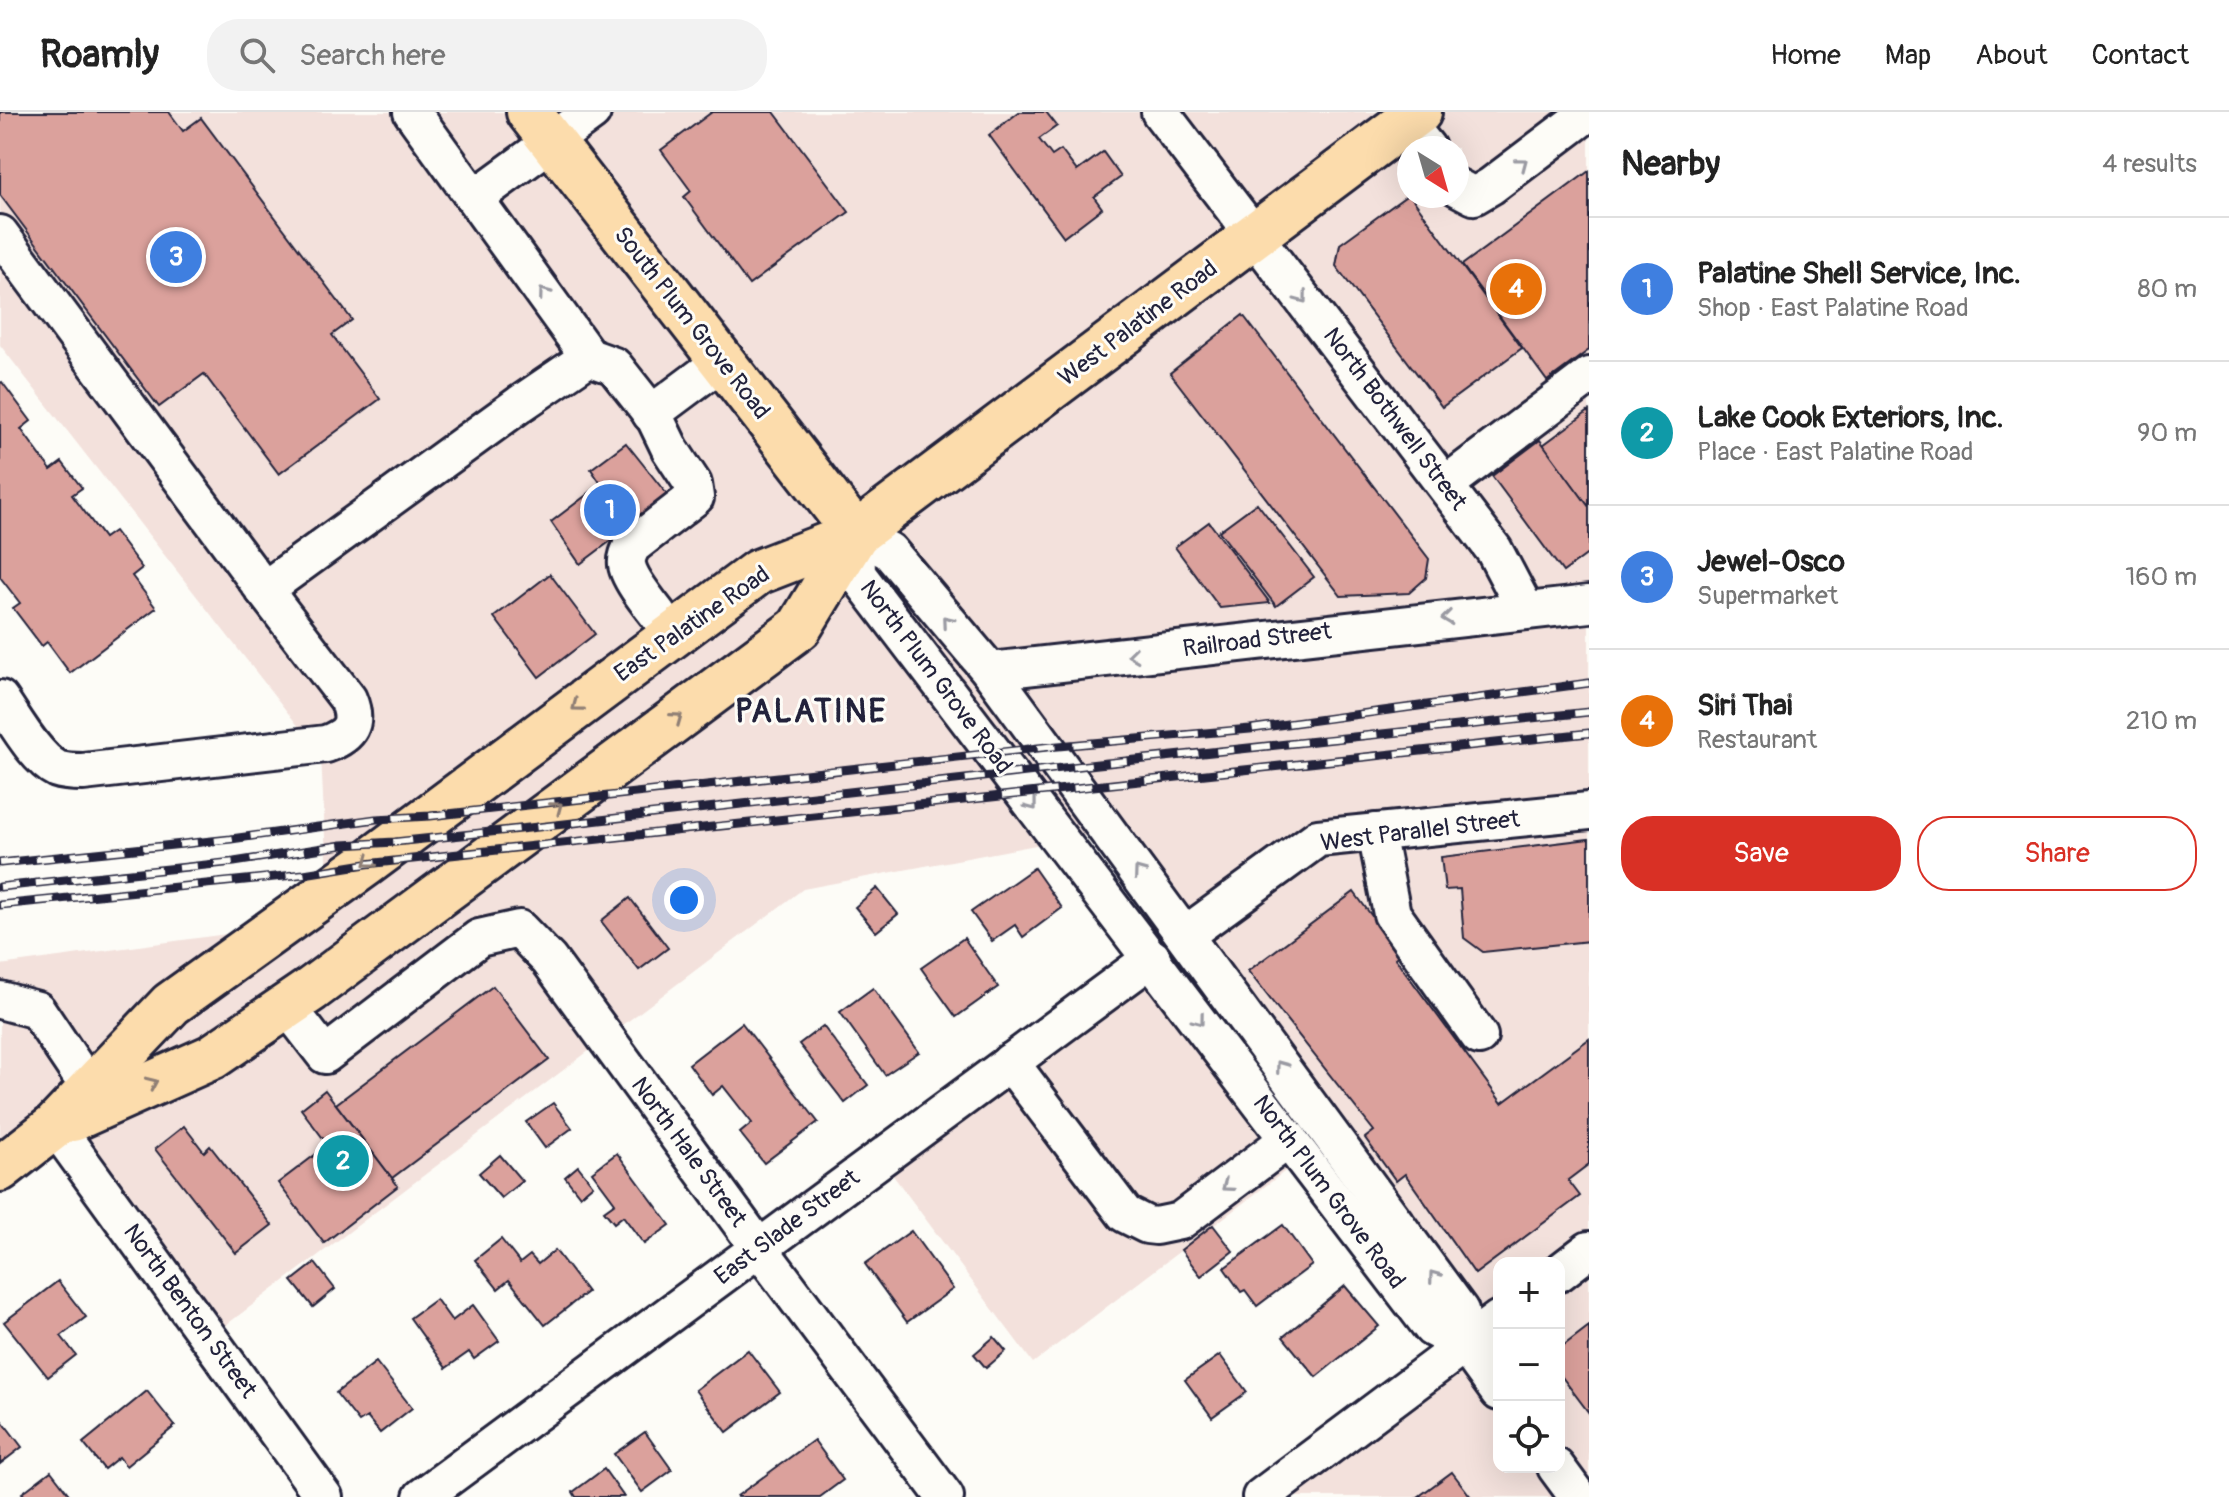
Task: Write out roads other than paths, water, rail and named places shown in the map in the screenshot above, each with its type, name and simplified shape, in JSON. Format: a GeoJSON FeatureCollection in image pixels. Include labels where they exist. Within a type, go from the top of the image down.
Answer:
{"type":"FeatureCollection","features":[{"type":"Feature","properties":{"kind":"main road","name":"South Plum Grove Road"},"geometry":{"type":"LineString","coordinates":[[540,126],[856,534]]}},
{"type":"Feature","properties":{"kind":"main road","name":"West Palatine Road"},"geometry":{"type":"LineString","coordinates":[[856,534],[1255,236],[1417,127]]}},
{"type":"Feature","properties":{"kind":"main road","name":"East Palatine Road"},"geometry":{"type":"LineString","coordinates":[[0,1169],[55,1126],[171,1004],[366,864],[758,572],[856,534]]}},
{"type":"Feature","properties":{"kind":"main road","name":"East Palatine Road"},"geometry":{"type":"LineString","coordinates":[[55,1126],[212,1057],[287,1006],[799,628],[856,534]]}},
{"type":"Feature","properties":{"kind":"street"},"geometry":{"type":"LineString","coordinates":[[412,112],[589,357],[614,366],[651,414],[693,484],[695,497],[632,546],[628,554],[627,565],[633,580],[674,635]]}},
{"type":"Feature","properties":{"kind":"street"},"geometry":{"type":"LineString","coordinates":[[476,197],[540,126],[592,112]]}},
{"type":"Feature","properties":{"kind":"street","name":"North Bothwell Street"},"geometry":{"type":"LineString","coordinates":[[1160,112],[1494,550],[1525,609]]}},
{"type":"Feature","properties":{"kind":"street"},"geometry":{"type":"LineString","coordinates":[[1469,193],[1474,196],[1491,186],[1589,112]]}},
{"type":"Feature","properties":{"kind":"street"},"geometry":{"type":"LineString","coordinates":[[0,234],[348,699],[354,714],[351,727],[340,739],[326,744],[66,772],[54,768],[42,757],[0,699]]}},
{"type":"Feature","properties":{"kind":"street"},"geometry":{"type":"LineString","coordinates":[[264,590],[589,357]]}},
{"type":"Feature","properties":{"kind":"street"},"geometry":{"type":"LineString","coordinates":[[651,414],[722,361]]}},
{"type":"Feature","properties":{"kind":"street"},"geometry":{"type":"LineString","coordinates":[[1445,485],[1589,376]]}},
{"type":"Feature","properties":{"kind":"street","name":"North Plum Grove Road"},"geometry":{"type":"LineString","coordinates":[[1465,1345],[1460,1311],[990,671],[889,551],[856,534],[857,574],[1432,1328],[1465,1345],[1493,1384]]}},
{"type":"Feature","properties":{"kind":"street","name":"Railroad Street"},"geometry":{"type":"LineString","coordinates":[[990,671],[1589,604]]}},
{"type":"Feature","properties":{"kind":"street","name":"West Parallel Street"},"geometry":{"type":"LineString","coordinates":[[1185,935],[1318,838],[1589,811]]}},
{"type":"Feature","properties":{"kind":"street"},"geometry":{"type":"LineString","coordinates":[[1376,832],[1392,914],[1479,1036]]}},
{"type":"Feature","properties":{"kind":"street","name":"North Hale Street"},"geometry":{"type":"LineString","coordinates":[[287,1006],[325,1055],[479,938],[519,929],[549,960],[945,1497]]}},
{"type":"Feature","properties":{"kind":"street","name":"East Slade Street"},"geometry":{"type":"LineString","coordinates":[[422,1497],[1152,958]]}},
{"type":"Feature","properties":{"kind":"street"},"geometry":{"type":"LineString","coordinates":[[0,1000],[37,1010],[90,1089]]}},
{"type":"Feature","properties":{"kind":"street"},"geometry":{"type":"LineString","coordinates":[[1010,1062],[1125,1214],[1147,1225],[1180,1221],[1289,1139]]}},
{"type":"Feature","properties":{"kind":"street","name":"North Benton Street"},"geometry":{"type":"LineString","coordinates":[[55,1126],[324,1497]]}},
{"type":"Feature","properties":{"kind":"street"},"geometry":{"type":"LineString","coordinates":[[1565,1268],[1589,1250]]}},
{"type":"Feature","properties":{"kind":"street"},"geometry":{"type":"LineString","coordinates":[[1261,1497],[1493,1324]]}},
{"type":"Feature","properties":{"kind":"street"},"geometry":{"type":"LineString","coordinates":[[1560,1473],[1578,1497]]}},
{"type":"Feature","properties":{"kind":"railway"},"geometry":{"type":"LineString","coordinates":[[0,863],[1047,747],[1250,729],[1589,683]]}},
{"type":"Feature","properties":{"kind":"railway"},"geometry":{"type":"LineString","coordinates":[[0,887],[234,862],[342,845],[529,828],[1589,712]]}},
{"type":"Feature","properties":{"kind":"railway"},"geometry":{"type":"LineString","coordinates":[[0,905],[1589,733]]}},
{"type":"Feature","properties":{"kind":"place","name":"Jewel-Osco"},"geometry":{"type":"Point","coordinates":[176,257]}},
{"type":"Feature","properties":{"kind":"place","name":"Siri Thai"},"geometry":{"type":"Point","coordinates":[1516,289]}},
{"type":"Feature","properties":{"kind":"place","name":"Palatine Shell Service, Inc."},"geometry":{"type":"Point","coordinates":[610,510]}},
{"type":"Feature","properties":{"kind":"place","name":"Lake Cook Exteriors, Inc."},"geometry":{"type":"Point","coordinates":[343,1161]}},
{"type":"Feature","properties":{"kind":"district","name":"PALATINE"},"geometry":{"type":"Point","coordinates":[811,712]}}]}
